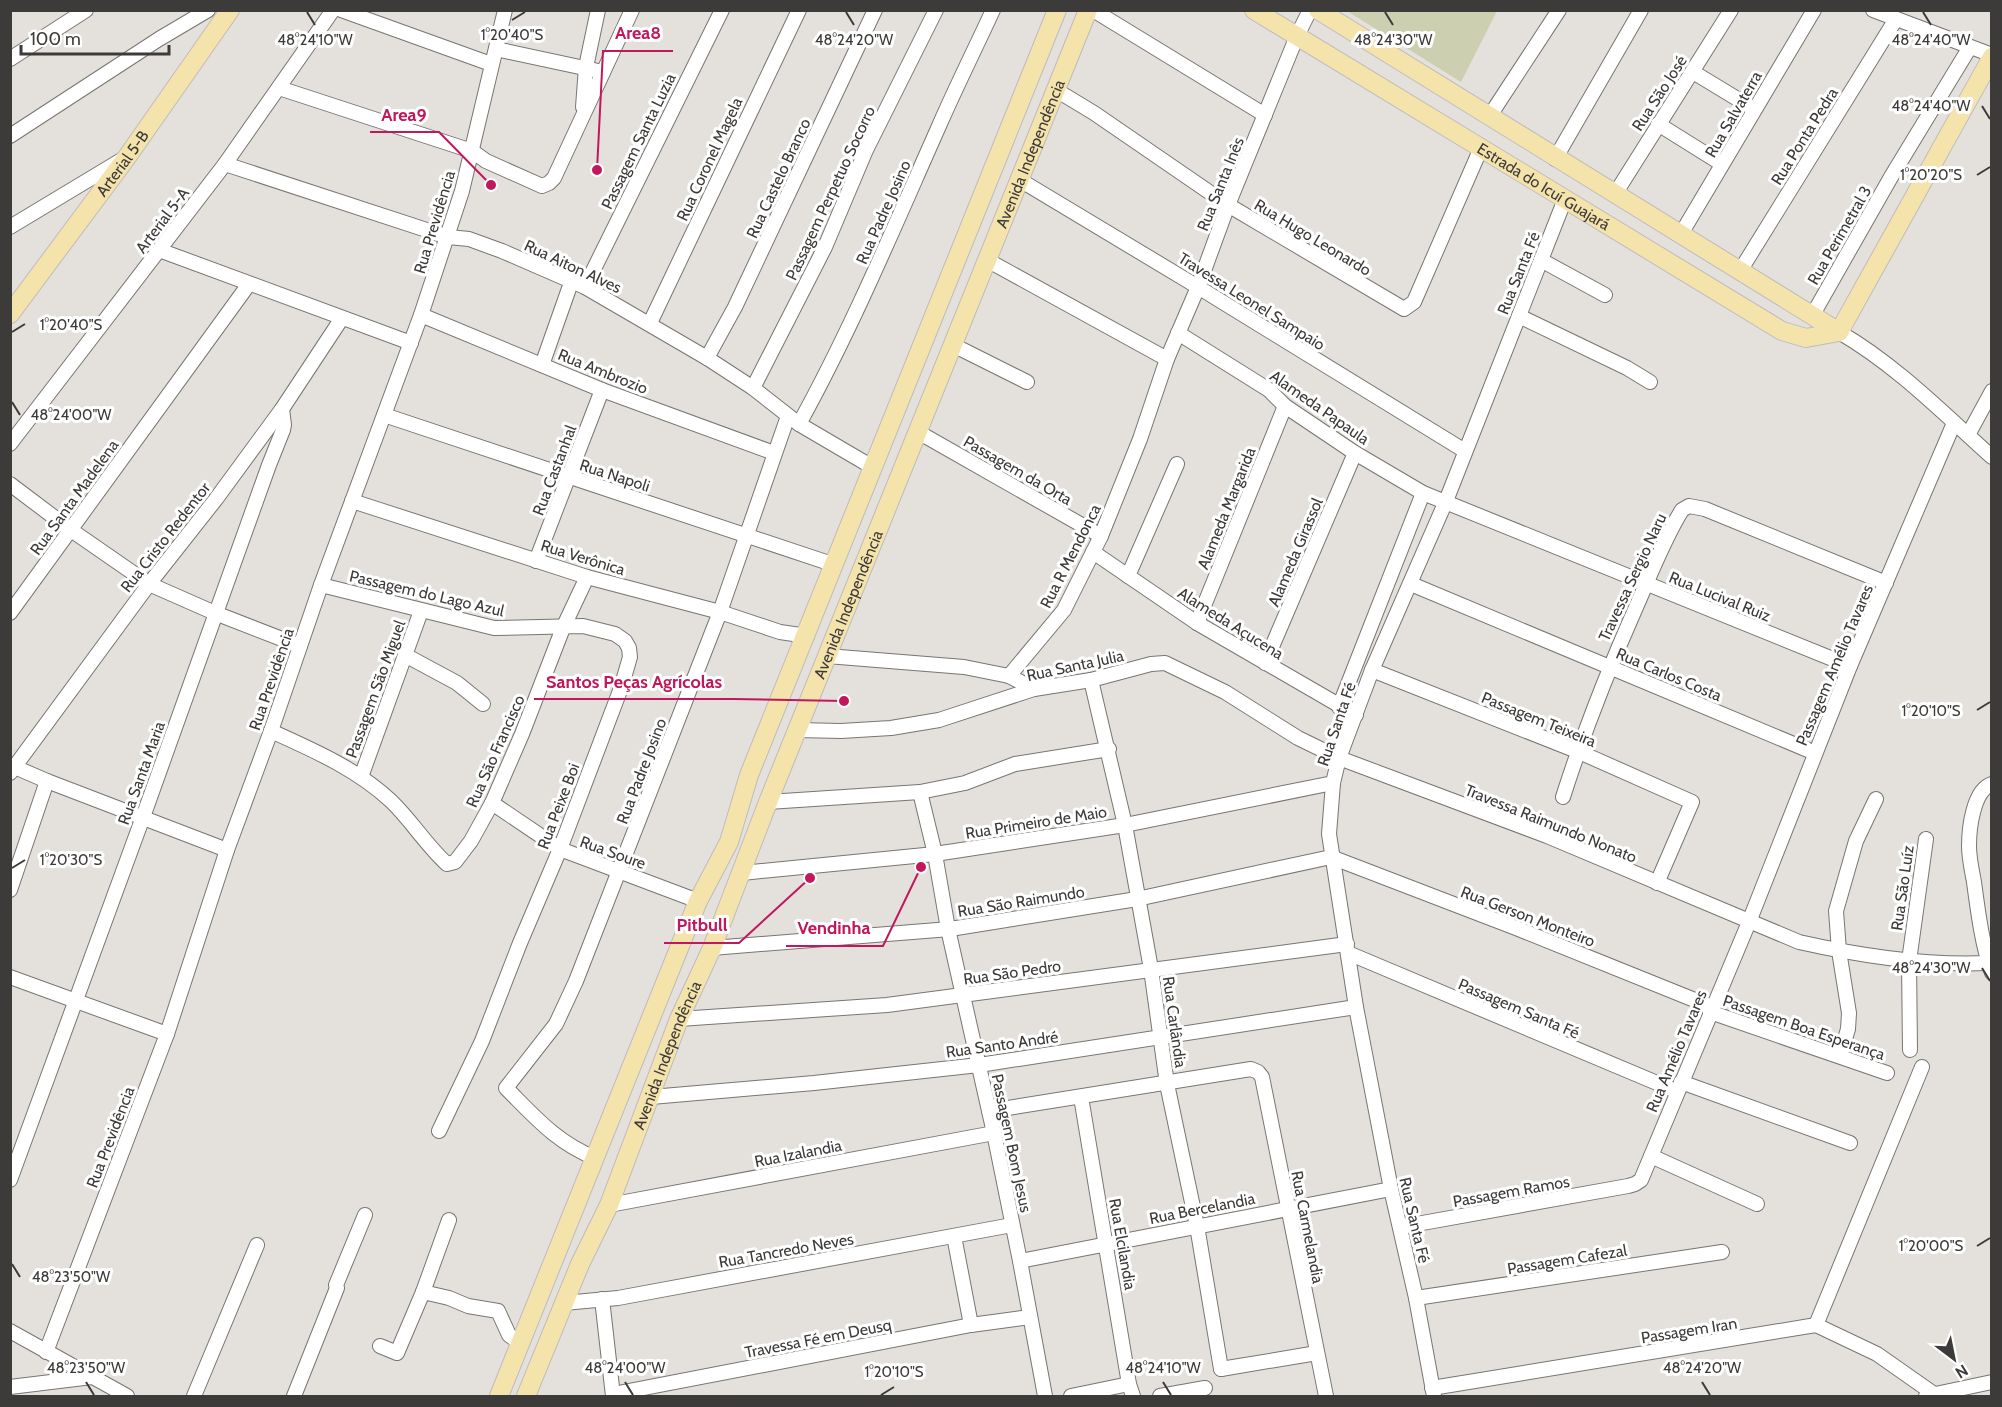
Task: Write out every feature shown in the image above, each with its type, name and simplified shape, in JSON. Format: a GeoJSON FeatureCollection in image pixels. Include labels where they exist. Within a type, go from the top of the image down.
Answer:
{"type":"FeatureCollection","features":[{"type":"Feature","properties":{"kind":"main road","name":"Avenida Independência"},"geometry":{"type":"LineString","coordinates":[[499,1396],[698,901],[729,842],[749,775],[807,636],[1057,10]]}},
{"type":"Feature","properties":{"kind":"main road","name":"Avenida Independência"},"geometry":{"type":"LineString","coordinates":[[526,1396],[580,1264],[609,1205],[680,1019],[712,948],[768,802],[1088,10]]}},
{"type":"Feature","properties":{"kind":"main road","name":"Estrada do Icuí Guajará"},"geometry":{"type":"LineString","coordinates":[[1254,10],[1782,331],[1806,338],[1839,332]]}},
{"type":"Feature","properties":{"kind":"main road","name":"Estrada do Icuí Guajará"},"geometry":{"type":"LineString","coordinates":[[1318,10],[1555,159],[1839,332]]}},
{"type":"Feature","properties":{"kind":"main road","name":"Arterial 5-B"},"geometry":{"type":"LineString","coordinates":[[10,314],[127,157],[229,11]]}},
{"type":"Feature","properties":{"kind":"main road"},"geometry":{"type":"LineString","coordinates":[[1839,332],[1992,56]]}},
{"type":"Feature","properties":{"kind":"main road"},"geometry":{"type":"LineString","coordinates":[[1018,111],[1042,124]]}},
{"type":"Feature","properties":{"kind":"main road"},"geometry":{"type":"LineString","coordinates":[[1794,335],[1809,325],[1812,316]]}},
{"type":"Feature","properties":{"kind":"main road"},"geometry":{"type":"LineString","coordinates":[[556,1255],[580,1264]]}},
{"type":"Feature","properties":{"kind":"street"},"geometry":{"type":"LineString","coordinates":[[10,59],[86,10]]}},
{"type":"Feature","properties":{"kind":"street"},"geometry":{"type":"LineString","coordinates":[[10,136],[159,39],[208,10]]}},
{"type":"Feature","properties":{"kind":"street","name":"Arterial 5-A"},"geometry":{"type":"LineString","coordinates":[[10,444],[225,164],[333,10]]}},
{"type":"Feature","properties":{"kind":"street"},"geometry":{"type":"LineString","coordinates":[[341,10],[491,64]]}},
{"type":"Feature","properties":{"kind":"street","name":"Rua Previdência"},"geometry":{"type":"LineString","coordinates":[[46,1352],[167,1034],[227,850],[448,237],[472,151],[505,10]]}},
{"type":"Feature","properties":{"kind":"street"},"geometry":{"type":"LineString","coordinates":[[583,115],[586,67],[597,10]]}},
{"type":"Feature","properties":{"kind":"street"},"geometry":{"type":"LineString","coordinates":[[279,88],[472,151],[486,161],[537,185],[545,185],[554,178],[632,10]]}},
{"type":"Feature","properties":{"kind":"street","name":"Passagem Santa Luzia"},"geometry":{"type":"LineString","coordinates":[[542,365],[578,283],[722,10]]}},
{"type":"Feature","properties":{"kind":"street","name":"Rua Coronel Magela"},"geometry":{"type":"LineString","coordinates":[[650,323],[799,10]]}},
{"type":"Feature","properties":{"kind":"street","name":"Rua Castelo Branco"},"geometry":{"type":"LineString","coordinates":[[707,358],[735,308],[875,10]]}},
{"type":"Feature","properties":{"kind":"street","name":"Passagem Perpetuo Socorro"},"geometry":{"type":"LineString","coordinates":[[753,388],[825,247],[866,150],[936,10]]}},
{"type":"Feature","properties":{"kind":"street","name":"Rua Padre Josino"},"geometry":{"type":"LineString","coordinates":[[595,1158],[574,1149],[556,1137],[506,1088],[556,1024],[562,1011],[619,872],[720,612],[774,453],[828,372],[993,10]]}},
{"type":"Feature","properties":{"kind":"street"},"geometry":{"type":"LineString","coordinates":[[1094,10],[1265,115]]}},
{"type":"Feature","properties":{"kind":"street","name":"Rua Santa Inês"},"geometry":{"type":"LineString","coordinates":[[1140,439],[1167,359],[1198,287],[1228,205],[1297,36],[1310,10]]}},
{"type":"Feature","properties":{"kind":"street"},"geometry":{"type":"LineString","coordinates":[[1489,117],[1559,10]]}},
{"type":"Feature","properties":{"kind":"street"},"geometry":{"type":"LineString","coordinates":[[1555,159],[1641,10]]}},
{"type":"Feature","properties":{"kind":"street","name":"Rua São José"},"geometry":{"type":"LineString","coordinates":[[1615,194],[1731,10]]}},
{"type":"Feature","properties":{"kind":"street","name":"Rua Salvaterra"},"geometry":{"type":"LineString","coordinates":[[1681,234],[1814,10]]}},
{"type":"Feature","properties":{"kind":"street"},"geometry":{"type":"LineString","coordinates":[[1873,10],[1905,17],[1992,56]]}},
{"type":"Feature","properties":{"kind":"street","name":"Rua Ponta Pedra"},"geometry":{"type":"LineString","coordinates":[[1740,272],[1905,17]]}},
{"type":"Feature","properties":{"kind":"street","name":"Rua Perimetral 3"},"geometry":{"type":"LineString","coordinates":[[1812,316],[1891,177],[1970,47]]}},
{"type":"Feature","properties":{"kind":"street"},"geometry":{"type":"LineString","coordinates":[[496,49],[603,72]]}},
{"type":"Feature","properties":{"kind":"street"},"geometry":{"type":"LineString","coordinates":[[1693,72],[1754,109]]}},
{"type":"Feature","properties":{"kind":"street","name":"Rua Hugo Leonardo"},"geometry":{"type":"LineString","coordinates":[[1056,90],[1094,113],[1228,205],[1404,309],[1414,302],[1481,148]]}},
{"type":"Feature","properties":{"kind":"street"},"geometry":{"type":"LineString","coordinates":[[1658,124],[1722,164]]}},
{"type":"Feature","properties":{"kind":"street"},"geometry":{"type":"LineString","coordinates":[[10,227],[127,157]]}},
{"type":"Feature","properties":{"kind":"street","name":"Rua Aiton Alves"},"geometry":{"type":"LineString","coordinates":[[225,164],[448,237],[469,239],[578,283],[707,358],[753,388],[794,420],[874,468]]}},
{"type":"Feature","properties":{"kind":"street","name":"Travessa Leonel Sampaio"},"geometry":{"type":"LineString","coordinates":[[1020,180],[1465,451]]}},
{"type":"Feature","properties":{"kind":"street","name":"Rua Santa Fé"},"geometry":{"type":"LineString","coordinates":[[1433,1393],[1416,1298],[1391,1189],[1356,1007],[1348,948],[1331,858],[1329,834],[1333,783],[1339,758],[1372,670],[1446,501],[1565,199]]}},
{"type":"Feature","properties":{"kind":"street"},"geometry":{"type":"LineString","coordinates":[[159,250],[411,343]]}},
{"type":"Feature","properties":{"kind":"street"},"geometry":{"type":"LineString","coordinates":[[987,260],[1167,359]]}},
{"type":"Feature","properties":{"kind":"street"},"geometry":{"type":"LineString","coordinates":[[1541,260],[1605,295]]}},
{"type":"Feature","properties":{"kind":"street","name":"Rua Santa Madelena"},"geometry":{"type":"LineString","coordinates":[[10,612],[249,284]]}},
{"type":"Feature","properties":{"kind":"street","name":"Rua Ambrozio"},"geometry":{"type":"LineString","coordinates":[[421,315],[602,390],[774,453]]}},
{"type":"Feature","properties":{"kind":"street"},"geometry":{"type":"LineString","coordinates":[[1519,316],[1627,368],[1650,382]]}},
{"type":"Feature","properties":{"kind":"street","name":"Rua Cristo Redentor"},"geometry":{"type":"LineString","coordinates":[[12,769],[282,409],[342,318]]}},
{"type":"Feature","properties":{"kind":"street","name":"Estrada do Icuí Guajará"},"geometry":{"type":"LineString","coordinates":[[1839,332],[1884,362],[1992,457]]}},
{"type":"Feature","properties":{"kind":"street","name":"Alameda Papaula"},"geometry":{"type":"LineString","coordinates":[[1178,333],[1269,390],[1285,406],[1355,453],[1423,493],[1446,501]]}},
{"type":"Feature","properties":{"kind":"street"},"geometry":{"type":"LineString","coordinates":[[953,345],[1027,382]]}},
{"type":"Feature","properties":{"kind":"street","name":"Rua Castanhal"},"geometry":{"type":"LineString","coordinates":[[536,561],[602,390]]}},
{"type":"Feature","properties":{"kind":"street"},"geometry":{"type":"LineString","coordinates":[[1968,435],[1992,391]]}},
{"type":"Feature","properties":{"kind":"street","name":"Alameda Margarida"},"geometry":{"type":"LineString","coordinates":[[1197,622],[1285,406]]}},
{"type":"Feature","properties":{"kind":"street","name":"Rua Santa Maria"},"geometry":{"type":"LineString","coordinates":[[10,1180],[283,430],[282,409]]}},
{"type":"Feature","properties":{"kind":"street","name":"Rua Napoli"},"geometry":{"type":"LineString","coordinates":[[384,415],[835,565]]}},
{"type":"Feature","properties":{"kind":"street","name":"Passagem Amélio Tavares"},"geometry":{"type":"LineString","coordinates":[[1749,922],[1815,753],[1954,423]]}},
{"type":"Feature","properties":{"kind":"street","name":"Passagem da Orta"},"geometry":{"type":"LineString","coordinates":[[918,432],[1101,536]]}},
{"type":"Feature","properties":{"kind":"street","name":"Rua R Mendonca"},"geometry":{"type":"LineString","coordinates":[[1009,676],[1064,610],[1101,536],[1140,439]]}},
{"type":"Feature","properties":{"kind":"street","name":"Alameda Girassol"},"geometry":{"type":"LineString","coordinates":[[1265,663],[1355,453]]}},
{"type":"Feature","properties":{"kind":"street"},"geometry":{"type":"LineString","coordinates":[[1128,576],[1177,464]]}},
{"type":"Feature","properties":{"kind":"street"},"geometry":{"type":"LineString","coordinates":[[10,484],[149,584],[300,646]]}},
{"type":"Feature","properties":{"kind":"street"},"geometry":{"type":"LineString","coordinates":[[1339,707],[1423,493]]}},
{"type":"Feature","properties":{"kind":"street","name":"Rua Verônica"},"geometry":{"type":"LineString","coordinates":[[352,501],[587,577],[720,612],[780,632],[807,636]]}},
{"type":"Feature","properties":{"kind":"street","name":"Rua Lucival Ruiz"},"geometry":{"type":"LineString","coordinates":[[1446,501],[1851,666]]}},
{"type":"Feature","properties":{"kind":"street","name":"Travessa Sergio Naru"},"geometry":{"type":"LineString","coordinates":[[1563,797],[1609,667],[1682,510],[1689,506],[1705,509],[1886,583]]}},
{"type":"Feature","properties":{"kind":"street","name":"Alameda Açucena"},"geometry":{"type":"LineString","coordinates":[[1093,552],[1197,622],[1356,715]]}},
{"type":"Feature","properties":{"kind":"street","name":"Rua São Francisco"},"geometry":{"type":"LineString","coordinates":[[361,777],[390,801],[443,860],[451,864],[459,859],[492,803],[522,734],[563,627],[587,577]]}},
{"type":"Feature","properties":{"kind":"street","name":"Passagem do Lago Azul"},"geometry":{"type":"LineString","coordinates":[[321,585],[494,628],[563,627]]}},
{"type":"Feature","properties":{"kind":"street","name":"Rua Carlos Costa"},"geometry":{"type":"LineString","coordinates":[[1411,585],[1815,753]]}},
{"type":"Feature","properties":{"kind":"street","name":"Passagem São Miguel"},"geometry":{"type":"LineString","coordinates":[[361,777],[421,611]]}},
{"type":"Feature","properties":{"kind":"street","name":"Rua Peixe Boi"},"geometry":{"type":"LineString","coordinates":[[439,1131],[482,1041],[560,849],[621,688],[630,657],[625,641],[615,634],[583,626],[563,627]]}},
{"type":"Feature","properties":{"kind":"street"},"geometry":{"type":"LineString","coordinates":[[405,655],[457,683],[483,704]]}},
{"type":"Feature","properties":{"kind":"street"},"geometry":{"type":"LineString","coordinates":[[827,656],[964,667],[1009,676],[1034,689]]}},
{"type":"Feature","properties":{"kind":"street","name":"Rua Santa Julia"},"geometry":{"type":"LineString","coordinates":[[797,730],[891,728],[939,720],[1034,689],[1091,680],[1151,664],[1165,663],[1225,692],[1298,738],[1339,758]]}},
{"type":"Feature","properties":{"kind":"street","name":"Passagem Teixeira"},"geometry":{"type":"LineString","coordinates":[[1372,670],[1578,751],[1692,802],[1657,883]]}},
{"type":"Feature","properties":{"kind":"street","name":"Rua Carlândia"},"geometry":{"type":"LineString","coordinates":[[1091,680],[1125,825],[1151,969],[1167,1084],[1197,1226],[1221,1369]]}},
{"type":"Feature","properties":{"kind":"street"},"geometry":{"type":"LineString","coordinates":[[271,731],[322,754],[361,777]]}},
{"type":"Feature","properties":{"kind":"street"},"geometry":{"type":"LineString","coordinates":[[768,802],[920,792],[965,783],[1015,764],[1108,749]]}},
{"type":"Feature","properties":{"kind":"street","name":"Travessa Raimundo Nonato"},"geometry":{"type":"LineString","coordinates":[[1339,758],[1547,836],[1799,942],[1839,951],[1909,961],[1990,968]]}},
{"type":"Feature","properties":{"kind":"street"},"geometry":{"type":"LineString","coordinates":[[12,769],[227,850]]}},
{"type":"Feature","properties":{"kind":"street"},"geometry":{"type":"LineString","coordinates":[[10,890],[47,782]]}},
{"type":"Feature","properties":{"kind":"street","name":"Rua Primeiro de Maio"},"geometry":{"type":"LineString","coordinates":[[742,873],[934,854],[1125,825],[1333,783]]}},
{"type":"Feature","properties":{"kind":"street"},"geometry":{"type":"LineString","coordinates":[[1989,785],[1979,794],[1974,809],[1969,846],[1990,968]]}},
{"type":"Feature","properties":{"kind":"street","name":"Passagem Bom Jesus"},"geometry":{"type":"LineString","coordinates":[[920,792],[948,929],[980,1065],[1045,1396]]}},
{"type":"Feature","properties":{"kind":"street"},"geometry":{"type":"LineString","coordinates":[[1840,1056],[1848,1029],[1849,1013],[1839,951],[1836,911],[1856,841],[1876,799]]}},
{"type":"Feature","properties":{"kind":"street","name":"Rua Soure"},"geometry":{"type":"LineString","coordinates":[[492,803],[560,849],[698,901]]}},
{"type":"Feature","properties":{"kind":"street","name":"Rua São Luíz"},"geometry":{"type":"LineString","coordinates":[[1910,1050],[1909,961],[1926,839]]}},
{"type":"Feature","properties":{"kind":"street","name":"Rua São Raimundo"},"geometry":{"type":"LineString","coordinates":[[712,948],[948,929],[1137,899],[1331,858]]}},
{"type":"Feature","properties":{"kind":"street","name":"Rua Gerson Monteiro"},"geometry":{"type":"LineString","coordinates":[[1331,858],[1516,928],[1711,1010]]}},
{"type":"Feature","properties":{"kind":"street","name":"Rua Amélio Tavares"},"geometry":{"type":"LineString","coordinates":[[1628,1186],[1641,1180],[1749,922]]}},
{"type":"Feature","properties":{"kind":"street","name":"Rua São Pedro"},"geometry":{"type":"LineString","coordinates":[[680,1019],[887,1005],[1151,969],[1348,948]]}},
{"type":"Feature","properties":{"kind":"street","name":"Passagem Santa Fé"},"geometry":{"type":"LineString","coordinates":[[1348,948],[1679,1086],[1850,1143]]}},
{"type":"Feature","properties":{"kind":"street"},"geometry":{"type":"LineString","coordinates":[[10,977],[167,1034]]}},
{"type":"Feature","properties":{"kind":"street","name":"Rua Santo André"},"geometry":{"type":"LineString","coordinates":[[651,1097],[814,1083],[980,1065],[1356,1007]]}},
{"type":"Feature","properties":{"kind":"street","name":"Passagem Boa Esperança"},"geometry":{"type":"LineString","coordinates":[[1711,1010],[1887,1073]]}},
{"type":"Feature","properties":{"kind":"street"},"geometry":{"type":"LineString","coordinates":[[1922,1067],[1816,1325],[1878,1354],[1930,1396],[1992,1382]]}},
{"type":"Feature","properties":{"kind":"street","name":"Rua Carmelandia"},"geometry":{"type":"LineString","coordinates":[[1167,1084],[1251,1070],[1258,1072],[1262,1077],[1326,1396]]}},
{"type":"Feature","properties":{"kind":"street"},"geometry":{"type":"LineString","coordinates":[[989,1111],[1167,1084]]}},
{"type":"Feature","properties":{"kind":"street","name":"Rua Elcilandia"},"geometry":{"type":"LineString","coordinates":[[1081,1097],[1131,1390]]}},
{"type":"Feature","properties":{"kind":"street","name":"Rua Izalandia"},"geometry":{"type":"LineString","coordinates":[[609,1205],[994,1133]]}},
{"type":"Feature","properties":{"kind":"street"},"geometry":{"type":"LineString","coordinates":[[1651,1156],[1757,1204]]}},
{"type":"Feature","properties":{"kind":"street","name":"Passagem Ramos"},"geometry":{"type":"LineString","coordinates":[[1400,1227],[1628,1186]]}},
{"type":"Feature","properties":{"kind":"street","name":"Rua Bercelandia"},"geometry":{"type":"LineString","coordinates":[[1020,1261],[1391,1189]]}},
{"type":"Feature","properties":{"kind":"street"},"geometry":{"type":"LineString","coordinates":[[294,1396],[365,1215]]}},
{"type":"Feature","properties":{"kind":"street"},"geometry":{"type":"LineString","coordinates":[[380,1346],[397,1353],[423,1292],[449,1220]]}},
{"type":"Feature","properties":{"kind":"street","name":"Rua Tancredo Neves"},"geometry":{"type":"LineString","coordinates":[[564,1303],[602,1299],[1012,1225]]}},
{"type":"Feature","properties":{"kind":"street"},"geometry":{"type":"LineString","coordinates":[[954,1236],[971,1325]]}},
{"type":"Feature","properties":{"kind":"street"},"geometry":{"type":"LineString","coordinates":[[194,1396],[257,1245]]}},
{"type":"Feature","properties":{"kind":"street","name":"Passagem Cafezal"},"geometry":{"type":"LineString","coordinates":[[1416,1298],[1722,1252]]}},
{"type":"Feature","properties":{"kind":"street"},"geometry":{"type":"LineString","coordinates":[[423,1292],[468,1306],[498,1311],[509,1335],[520,1343]]}},
{"type":"Feature","properties":{"kind":"street"},"geometry":{"type":"LineString","coordinates":[[602,1299],[613,1395]]}},
{"type":"Feature","properties":{"kind":"street","name":"Travessa Fé em Deusq"},"geometry":{"type":"LineString","coordinates":[[613,1395],[650,1392],[971,1325],[1030,1317]]}},
{"type":"Feature","properties":{"kind":"street","name":"Passagem Iran"},"geometry":{"type":"LineString","coordinates":[[1433,1393],[1816,1325]]}},
{"type":"Feature","properties":{"kind":"street"},"geometry":{"type":"LineString","coordinates":[[10,1331],[127,1396]]}},
{"type":"Feature","properties":{"kind":"street"},"geometry":{"type":"LineString","coordinates":[[1160,1396],[1205,1392],[1221,1369],[1317,1353]]}},
{"type":"Feature","properties":{"kind":"street"},"geometry":{"type":"LineString","coordinates":[[10,1387],[92,1377]]}},
{"type":"Feature","properties":{"kind":"street"},"geometry":{"type":"LineString","coordinates":[[1071,1396],[1131,1390]]}},
{"type":"Feature","properties":{"kind":"green space"},"geometry":{"type":"Polygon","coordinates":[[[1347,11],[1497,11],[1461,82],[1347,11]]]}},
{"type":"Feature","properties":{"kind":"place","name":"Area8"},"geometry":{"type":"Point","coordinates":[597,170]}},
{"type":"Feature","properties":{"kind":"place","name":"Area9"},"geometry":{"type":"Point","coordinates":[491,185]}},
{"type":"Feature","properties":{"kind":"place","name":"Santos Peças Agrícolas"},"geometry":{"type":"Point","coordinates":[844,701]}},
{"type":"Feature","properties":{"kind":"place","name":"Vendinha"},"geometry":{"type":"Point","coordinates":[921,867]}},
{"type":"Feature","properties":{"kind":"place","name":"Pitbull"},"geometry":{"type":"Point","coordinates":[810,878]}}]}
